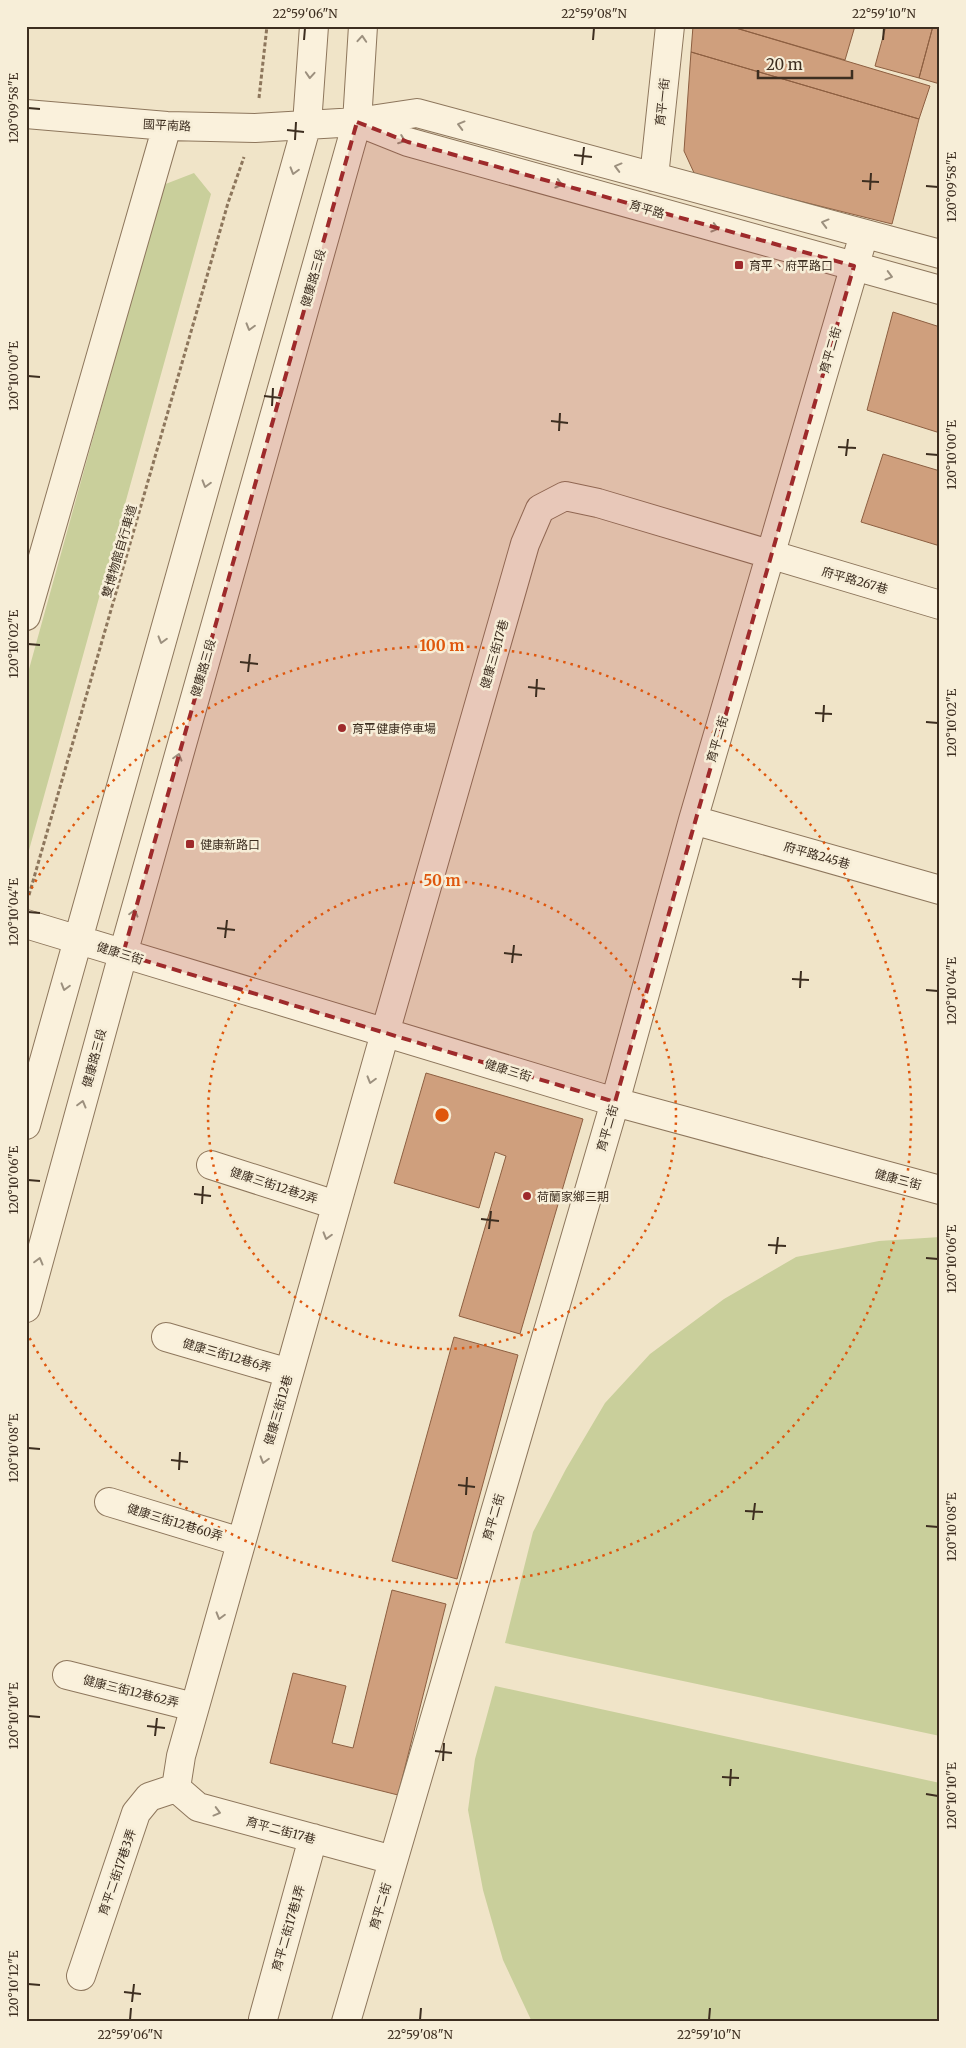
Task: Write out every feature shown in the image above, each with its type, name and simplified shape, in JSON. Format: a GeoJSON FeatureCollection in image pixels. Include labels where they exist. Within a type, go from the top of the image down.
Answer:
{"type":"FeatureCollection","features":[{"type":"Feature","properties":{"kind":"street"},"geometry":{"type":"LineString","coordinates":[[26,1125],[307,124],[314,26]]}},
{"type":"Feature","properties":{"kind":"street","name":"健康路三段"},"geometry":{"type":"LineString","coordinates":[[26,1308],[123,954],[357,122],[363,26]]}},
{"type":"Feature","properties":{"kind":"street","name":"育平一街"},"geometry":{"type":"LineString","coordinates":[[654,177],[670,26]]}},
{"type":"Feature","properties":{"kind":"street","name":"育平路"},"geometry":{"type":"LineString","coordinates":[[307,124],[357,122],[416,113],[940,254]]}},
{"type":"Feature","properties":{"kind":"street","name":"國平南路"},"geometry":{"type":"LineString","coordinates":[[26,114],[167,126],[255,128],[307,124]]}},
{"type":"Feature","properties":{"kind":"street","name":"育平路"},"geometry":{"type":"LineString","coordinates":[[357,122],[408,142],[940,290]]}},
{"type":"Feature","properties":{"kind":"street"},"geometry":{"type":"LineString","coordinates":[[26,616],[167,126]]}},
{"type":"Feature","properties":{"kind":"street","name":"育平二街"},"geometry":{"type":"LineString","coordinates":[[346,2022],[864,234]]}},
{"type":"Feature","properties":{"kind":"street","name":"健康三街17巷"},"geometry":{"type":"LineString","coordinates":[[384,1033],[525,544],[540,509],[565,496],[598,503],[771,556]]}},
{"type":"Feature","properties":{"kind":"street","name":"府平路267巷"},"geometry":{"type":"LineString","coordinates":[[771,556],[940,605]]}},
{"type":"Feature","properties":{"kind":"street","name":"府平路245巷"},"geometry":{"type":"LineString","coordinates":[[693,820],[940,890]]}},
{"type":"Feature","properties":{"kind":"street","name":"健康三街"},"geometry":{"type":"LineString","coordinates":[[26,924],[614,1102],[940,1190]]}},
{"type":"Feature","properties":{"kind":"street","name":"健康三街12巷"},"geometry":{"type":"LineString","coordinates":[[176,1788],[181,1756],[194,1707],[384,1033]]}},
{"type":"Feature","properties":{"kind":"street","name":"健康三街12巷2弄"},"geometry":{"type":"LineString","coordinates":[[211,1165],[336,1205]]}},
{"type":"Feature","properties":{"kind":"street","name":"健康三街12巷6弄"},"geometry":{"type":"LineString","coordinates":[[166,1337],[289,1373]]}},
{"type":"Feature","properties":{"kind":"street","name":"健康三街12巷60弄"},"geometry":{"type":"LineString","coordinates":[[109,1502],[241,1542]]}},
{"type":"Feature","properties":{"kind":"street","name":"健康三街12巷62弄"},"geometry":{"type":"LineString","coordinates":[[67,1675],[194,1707]]}},
{"type":"Feature","properties":{"kind":"street","name":"育平二街17巷"},"geometry":{"type":"LineString","coordinates":[[176,1788],[198,1807],[393,1860]]}},
{"type":"Feature","properties":{"kind":"street","name":"育平二街17巷3弄"},"geometry":{"type":"LineString","coordinates":[[81,1976],[136,1813],[149,1797],[176,1788]]}},
{"type":"Feature","properties":{"kind":"street","name":"育平二街17巷1弄"},"geometry":{"type":"LineString","coordinates":[[263,2019],[313,1838]]}},
{"type":"Feature","properties":{"kind":"path","name":"雙博物館自行車道"},"geometry":{"type":"LineString","coordinates":[[26,904],[228,203]]}},
{"type":"Feature","properties":{"kind":"highlighted area"},"geometry":{"type":"Polygon","coordinates":[[[357,122],[408,142],[854,266],[615,1102],[123,954],[357,122]]]}},
{"type":"Feature","properties":{"kind":"green space"},"geometry":{"type":"Polygon","coordinates":[[[194,173],[211,194],[26,861],[26,680],[163,185],[194,173]]]}},
{"type":"Feature","properties":{"kind":"green space"},"geometry":{"type":"Polygon","coordinates":[[[940,1237],[940,1736],[505,1643],[533,1532],[566,1469],[605,1403],[650,1354],[724,1299],[796,1257],[879,1241],[940,1237]]]}},
{"type":"Feature","properties":{"kind":"green space"},"geometry":{"type":"Polygon","coordinates":[[[495,1686],[940,1783],[940,2022],[532,2022],[503,1960],[483,1890],[468,1810],[475,1759],[495,1686]]]}},
{"type":"Feature","properties":{"kind":"building"},"geometry":{"type":"Polygon","coordinates":[[[693,26],[729,26],[930,86],[919,119],[691,52],[693,26]]]}},
{"type":"Feature","properties":{"kind":"building"},"geometry":{"type":"Polygon","coordinates":[[[729,26],[855,26],[845,60],[729,26]]]}},
{"type":"Feature","properties":{"kind":"building"},"geometry":{"type":"Polygon","coordinates":[[[886,26],[933,26],[919,78],[875,66],[886,26]]]}},
{"type":"Feature","properties":{"kind":"building"},"geometry":{"type":"Polygon","coordinates":[[[933,26],[940,26],[940,84],[919,78],[933,26]]]}},
{"type":"Feature","properties":{"kind":"building"},"geometry":{"type":"Polygon","coordinates":[[[691,52],[919,119],[892,224],[695,175],[684,151],[691,52]]]}},
{"type":"Feature","properties":{"kind":"building"},"geometry":{"type":"Polygon","coordinates":[[[893,312],[940,327],[940,433],[867,410],[893,312]]]}},
{"type":"Feature","properties":{"kind":"building"},"geometry":{"type":"Polygon","coordinates":[[[883,454],[940,471],[940,546],[861,522],[883,454]]]}},
{"type":"Feature","properties":{"kind":"building","name":"荷蘭家鄉三期"},"geometry":{"type":"Polygon","coordinates":[[[426,1073],[583,1119],[520,1334],[459,1316],[506,1156],[495,1152],[479,1208],[394,1183],[426,1073]]]}},
{"type":"Feature","properties":{"kind":"building"},"geometry":{"type":"Polygon","coordinates":[[[454,1337],[518,1355],[457,1579],[392,1561],[454,1337]]]}},
{"type":"Feature","properties":{"kind":"building"},"geometry":{"type":"Polygon","coordinates":[[[392,1590],[446,1604],[398,1795],[270,1763],[293,1673],[346,1686],[332,1743],[353,1748],[392,1590]]]}},
{"type":"Feature","properties":{"kind":"place","name":"育平、府平路口"},"geometry":{"type":"Point","coordinates":[739,265]}},
{"type":"Feature","properties":{"kind":"place","name":"育平健康停車場"},"geometry":{"type":"Point","coordinates":[342,728]}},
{"type":"Feature","properties":{"kind":"place","name":"健康新路口"},"geometry":{"type":"Point","coordinates":[190,844]}},
{"type":"Feature","properties":{"kind":"place","name":"荷蘭家鄉三期"},"geometry":{"type":"Point","coordinates":[527,1196]}}]}
